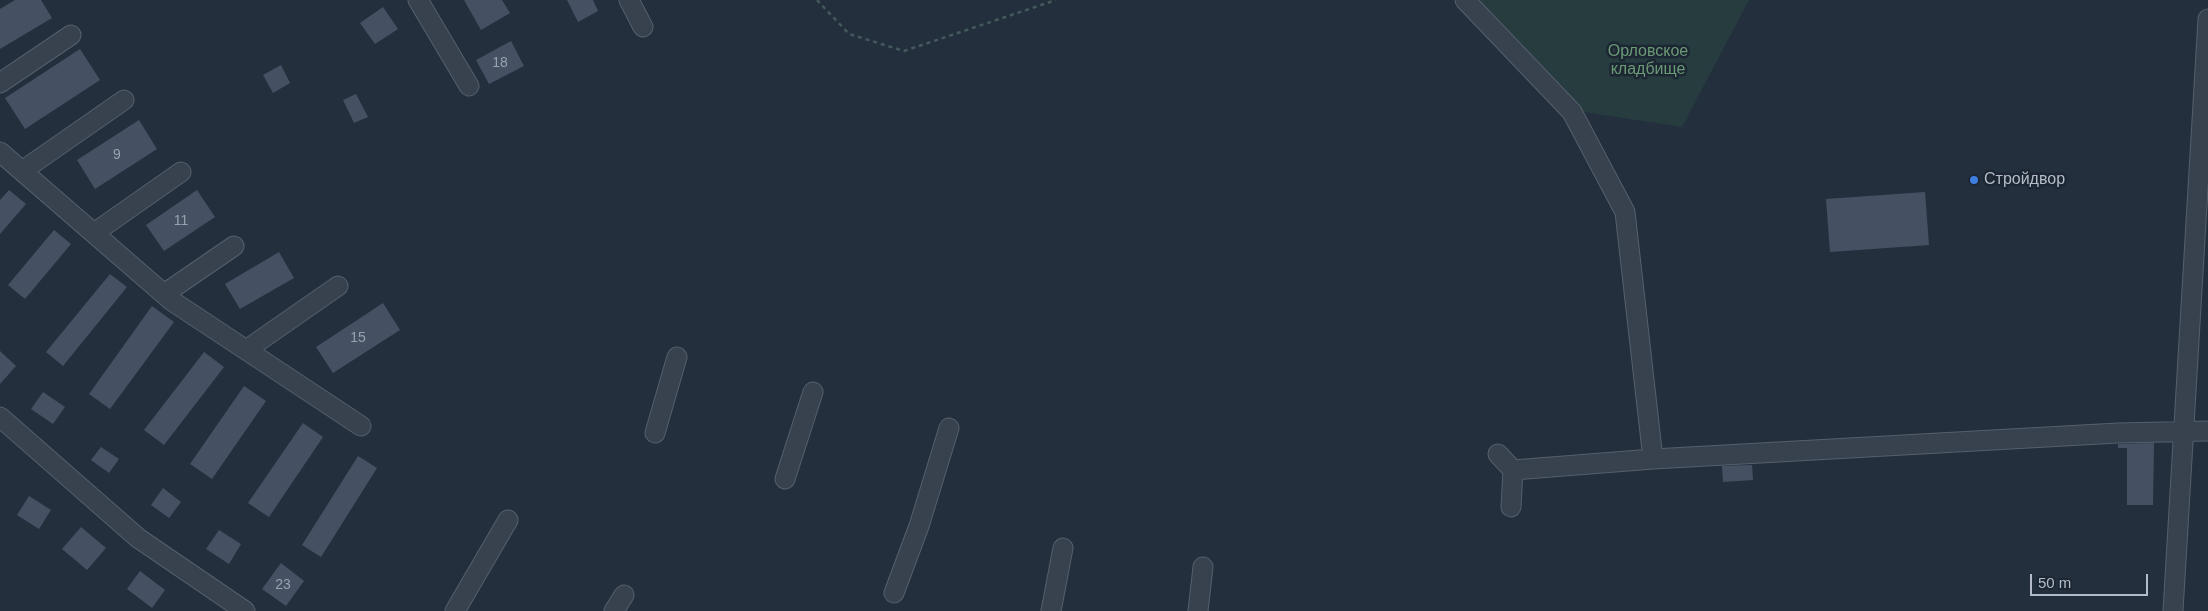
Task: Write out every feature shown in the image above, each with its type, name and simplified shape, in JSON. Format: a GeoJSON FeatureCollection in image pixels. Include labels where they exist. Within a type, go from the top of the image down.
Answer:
{"type":"FeatureCollection","features":[{"type":"Feature","properties":{"kind":"street"},"geometry":{"type":"LineString","coordinates":[[418,0],[469,86]]}},
{"type":"Feature","properties":{"kind":"street"},"geometry":{"type":"LineString","coordinates":[[629,0],[643,27]]}},
{"type":"Feature","properties":{"kind":"street"},"geometry":{"type":"LineString","coordinates":[[1465,0],[1572,112],[1625,212],[1653,459]]}},
{"type":"Feature","properties":{"kind":"street"},"geometry":{"type":"LineString","coordinates":[[2173,611],[2208,19]]}},
{"type":"Feature","properties":{"kind":"street"},"geometry":{"type":"LineString","coordinates":[[0,83],[71,35]]}},
{"type":"Feature","properties":{"kind":"street"},"geometry":{"type":"LineString","coordinates":[[22,171],[124,100]]}},
{"type":"Feature","properties":{"kind":"street"},"geometry":{"type":"LineString","coordinates":[[0,152],[164,294],[361,426]]}},
{"type":"Feature","properties":{"kind":"street"},"geometry":{"type":"LineString","coordinates":[[94,233],[181,172]]}},
{"type":"Feature","properties":{"kind":"street"},"geometry":{"type":"LineString","coordinates":[[164,294],[234,246]]}},
{"type":"Feature","properties":{"kind":"street"},"geometry":{"type":"LineString","coordinates":[[246,350],[338,286]]}},
{"type":"Feature","properties":{"kind":"street"},"geometry":{"type":"LineString","coordinates":[[655,434],[677,357]]}},
{"type":"Feature","properties":{"kind":"street"},"geometry":{"type":"LineString","coordinates":[[785,479],[813,392]]}},
{"type":"Feature","properties":{"kind":"street"},"geometry":{"type":"LineString","coordinates":[[0,417],[138,538],[245,611]]}},
{"type":"Feature","properties":{"kind":"street"},"geometry":{"type":"LineString","coordinates":[[894,593],[919,526],[949,428]]}},
{"type":"Feature","properties":{"kind":"street"},"geometry":{"type":"LineString","coordinates":[[1498,454],[1514,470],[1653,459],[2184,430],[2208,431]]}},
{"type":"Feature","properties":{"kind":"street"},"geometry":{"type":"LineString","coordinates":[[1511,507],[1514,470]]}},
{"type":"Feature","properties":{"kind":"street"},"geometry":{"type":"LineString","coordinates":[[455,611],[508,520]]}},
{"type":"Feature","properties":{"kind":"street"},"geometry":{"type":"LineString","coordinates":[[1050,611],[1063,548]]}},
{"type":"Feature","properties":{"kind":"street"},"geometry":{"type":"LineString","coordinates":[[1198,611],[1203,567]]}},
{"type":"Feature","properties":{"kind":"path"},"geometry":{"type":"LineString","coordinates":[[817,0],[849,34],[904,51],[1056,0]]}},
{"type":"Feature","properties":{"kind":"green space","name":"Орловское кладбище"},"geometry":{"type":"Polygon","coordinates":[[[1469,0],[1749,0],[1682,127],[1577,111],[1469,0]]]}},
{"type":"Feature","properties":{"kind":"building"},"geometry":{"type":"Polygon","coordinates":[[[15,0],[41,0],[52,18],[0,49],[0,9],[15,0]]]}},
{"type":"Feature","properties":{"kind":"building"},"geometry":{"type":"Polygon","coordinates":[[[464,0],[502,0],[510,13],[481,30],[464,0]]]}},
{"type":"Feature","properties":{"kind":"building"},"geometry":{"type":"Polygon","coordinates":[[[567,0],[593,0],[598,11],[578,22],[567,0]]]}},
{"type":"Feature","properties":{"kind":"building"},"geometry":{"type":"Polygon","coordinates":[[[383,7],[398,29],[375,44],[360,23],[383,7]]]}},
{"type":"Feature","properties":{"kind":"building"},"geometry":{"type":"Polygon","coordinates":[[[511,41],[524,66],[489,84],[476,60],[511,41]]]}},
{"type":"Feature","properties":{"kind":"building"},"geometry":{"type":"Polygon","coordinates":[[[80,49],[100,80],[25,129],[5,98],[80,49]]]}},
{"type":"Feature","properties":{"kind":"building"},"geometry":{"type":"Polygon","coordinates":[[[281,65],[290,83],[273,93],[263,75],[281,65]]]}},
{"type":"Feature","properties":{"kind":"building"},"geometry":{"type":"Polygon","coordinates":[[[356,94],[368,117],[354,123],[343,100],[356,94]]]}},
{"type":"Feature","properties":{"kind":"building"},"geometry":{"type":"Polygon","coordinates":[[[139,120],[157,149],[95,189],[77,160],[139,120]]]}},
{"type":"Feature","properties":{"kind":"building"},"geometry":{"type":"Polygon","coordinates":[[[9,190],[26,204],[0,234],[0,200],[9,190]]]}},
{"type":"Feature","properties":{"kind":"building"},"geometry":{"type":"Polygon","coordinates":[[[197,190],[215,217],[164,251],[146,225],[197,190]]]}},
{"type":"Feature","properties":{"kind":"building"},"geometry":{"type":"Polygon","coordinates":[[[1925,192],[1929,245],[1830,252],[1826,199],[1925,192]]]}},
{"type":"Feature","properties":{"kind":"building"},"geometry":{"type":"Polygon","coordinates":[[[54,230],[71,244],[25,299],[8,285],[54,230]]]}},
{"type":"Feature","properties":{"kind":"building"},"geometry":{"type":"Polygon","coordinates":[[[279,252],[294,278],[240,309],[225,284],[279,252]]]}},
{"type":"Feature","properties":{"kind":"building"},"geometry":{"type":"Polygon","coordinates":[[[110,274],[127,287],[63,366],[46,352],[110,274]]]}},
{"type":"Feature","properties":{"kind":"building"},"geometry":{"type":"Polygon","coordinates":[[[383,303],[400,330],[333,373],[316,347],[383,303]]]}},
{"type":"Feature","properties":{"kind":"building"},"geometry":{"type":"Polygon","coordinates":[[[152,306],[174,322],[110,409],[89,394],[152,306]]]}},
{"type":"Feature","properties":{"kind":"building"},"geometry":{"type":"Polygon","coordinates":[[[0,351],[16,366],[0,384],[0,351]]]}},
{"type":"Feature","properties":{"kind":"building"},"geometry":{"type":"Polygon","coordinates":[[[204,352],[224,367],[164,445],[144,430],[204,352]]]}},
{"type":"Feature","properties":{"kind":"building"},"geometry":{"type":"Polygon","coordinates":[[[244,386],[266,401],[212,479],[190,464],[244,386]]]}},
{"type":"Feature","properties":{"kind":"building"},"geometry":{"type":"Polygon","coordinates":[[[43,392],[65,407],[53,424],[31,409],[43,392]]]}},
{"type":"Feature","properties":{"kind":"building"},"geometry":{"type":"Polygon","coordinates":[[[303,423],[323,437],[269,517],[248,503],[303,423]]]}},
{"type":"Feature","properties":{"kind":"building"},"geometry":{"type":"Polygon","coordinates":[[[2154,443],[2153,505],[2127,505],[2127,448],[2118,448],[2118,444],[2154,443]]]}},
{"type":"Feature","properties":{"kind":"building"},"geometry":{"type":"Polygon","coordinates":[[[101,447],[119,459],[109,473],[91,460],[101,447]]]}},
{"type":"Feature","properties":{"kind":"building"},"geometry":{"type":"Polygon","coordinates":[[[358,456],[377,468],[321,557],[302,545],[358,456]]]}},
{"type":"Feature","properties":{"kind":"building"},"geometry":{"type":"Polygon","coordinates":[[[1752,465],[1753,480],[1723,482],[1722,466],[1752,465]]]}},
{"type":"Feature","properties":{"kind":"building"},"geometry":{"type":"Polygon","coordinates":[[[163,488],[181,502],[169,518],[151,505],[163,488]]]}},
{"type":"Feature","properties":{"kind":"building"},"geometry":{"type":"Polygon","coordinates":[[[29,496],[51,510],[39,529],[17,515],[29,496]]]}},
{"type":"Feature","properties":{"kind":"building"},"geometry":{"type":"Polygon","coordinates":[[[81,527],[106,548],[87,570],[62,549],[81,527]]]}},
{"type":"Feature","properties":{"kind":"building"},"geometry":{"type":"Polygon","coordinates":[[[219,530],[241,544],[229,564],[206,549],[219,530]]]}},
{"type":"Feature","properties":{"kind":"building"},"geometry":{"type":"Polygon","coordinates":[[[281,563],[304,581],[286,606],[262,589],[281,563]]]}},
{"type":"Feature","properties":{"kind":"building"},"geometry":{"type":"Polygon","coordinates":[[[140,571],[165,590],[152,608],[127,589],[140,571]]]}},
{"type":"Feature","properties":{"kind":"place","name":"Стройдвор"},"geometry":{"type":"Point","coordinates":[1974,180]}}]}
